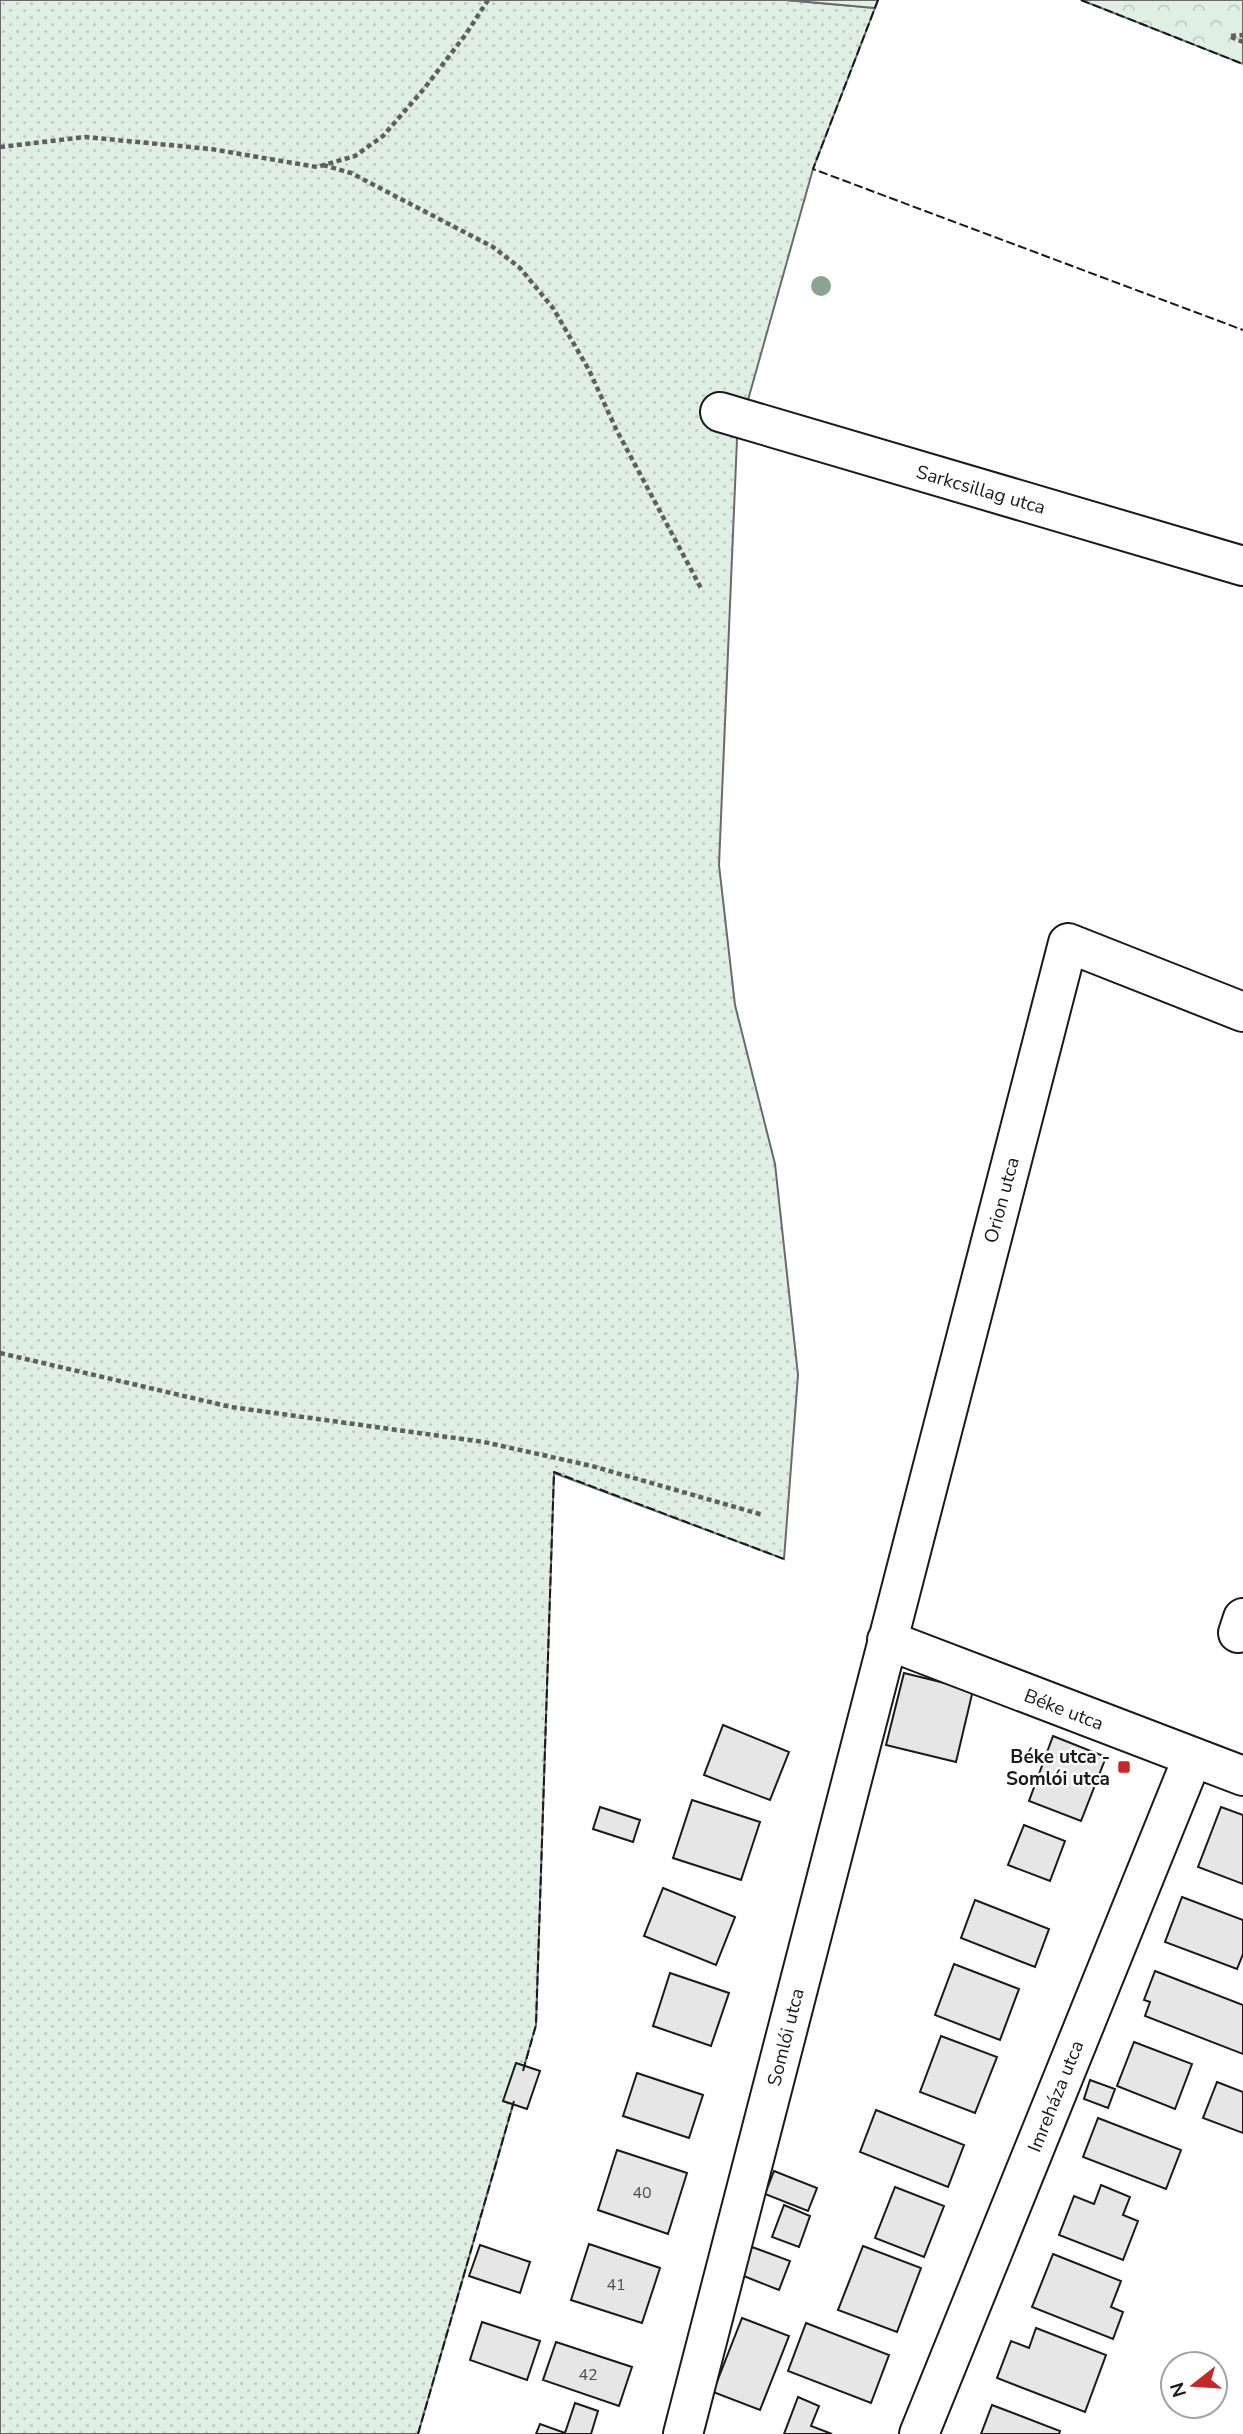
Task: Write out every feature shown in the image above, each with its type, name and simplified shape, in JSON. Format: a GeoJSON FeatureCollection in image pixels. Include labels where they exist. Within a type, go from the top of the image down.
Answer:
{"type":"FeatureCollection","features":[{"type":"Feature","properties":{"kind":"street","name":"Sarkcsillag utca"},"geometry":{"type":"LineString","coordinates":[[720,412],[1243,566]]}},
{"type":"Feature","properties":{"kind":"street","name":"Orion utca"},"geometry":{"type":"LineString","coordinates":[[887,1640],[1068,943],[1243,1013]]}},
{"type":"Feature","properties":{"kind":"street","name":"Béke utca"},"geometry":{"type":"LineString","coordinates":[[887,1640],[1192,1759],[1243,1776]]}},
{"type":"Feature","properties":{"kind":"street","name":"Somlói utca"},"geometry":{"type":"LineString","coordinates":[[682,2434],[887,1640]]}},
{"type":"Feature","properties":{"kind":"street","name":"Imreháza utca"},"geometry":{"type":"LineString","coordinates":[[919,2434],[1192,1759]]}},
{"type":"Feature","properties":{"kind":"path"},"geometry":{"type":"LineString","coordinates":[[0,147],[85,137],[211,149],[317,167],[355,156],[383,136],[423,90],[488,0]]}},
{"type":"Feature","properties":{"kind":"path"},"geometry":{"type":"LineString","coordinates":[[1243,35],[1230,37],[1243,42]]}},
{"type":"Feature","properties":{"kind":"path"},"geometry":{"type":"LineString","coordinates":[[323,165],[351,173],[493,247],[520,268],[552,307],[589,370],[616,429],[702,590]]}},
{"type":"Feature","properties":{"kind":"path"},"geometry":{"type":"LineString","coordinates":[[0,1353],[231,1407],[484,1442],[592,1466],[763,1515]]}},
{"type":"Feature","properties":{"kind":"green space"},"geometry":{"type":"Polygon","coordinates":[[[0,0],[786,0],[875,8],[813,169],[737,439],[719,865],[735,1005],[775,1164],[798,1375],[784,1559],[554,1473],[536,2025],[418,2434],[0,2434],[0,0]]]}},
{"type":"Feature","properties":{"kind":"green space"},"geometry":{"type":"Polygon","coordinates":[[[786,0],[878,0],[875,8],[786,0]]]}},
{"type":"Feature","properties":{"kind":"green space"},"geometry":{"type":"Polygon","coordinates":[[[1081,0],[1243,0],[1243,64],[1081,0]]]}},
{"type":"Feature","properties":{"kind":"building"},"geometry":{"type":"Polygon","coordinates":[[[904,1673],[973,1690],[956,1762],[886,1745],[904,1673]]]}},
{"type":"Feature","properties":{"kind":"building"},"geometry":{"type":"Polygon","coordinates":[[[723,1725],[789,1752],[770,1800],[704,1775],[723,1725]]]}},
{"type":"Feature","properties":{"kind":"building"},"geometry":{"type":"Polygon","coordinates":[[[1053,1736],[1106,1757],[1081,1821],[1029,1801],[1053,1736]]]}},
{"type":"Feature","properties":{"kind":"building"},"geometry":{"type":"Polygon","coordinates":[[[692,1800],[760,1822],[741,1880],[673,1858],[692,1800]]]}},
{"type":"Feature","properties":{"kind":"building"},"geometry":{"type":"Polygon","coordinates":[[[600,1807],[640,1820],[633,1842],[593,1829],[600,1807]]]}},
{"type":"Feature","properties":{"kind":"building"},"geometry":{"type":"Polygon","coordinates":[[[1221,1807],[1243,1815],[1243,1884],[1198,1867],[1221,1807]]]}},
{"type":"Feature","properties":{"kind":"building"},"geometry":{"type":"Polygon","coordinates":[[[1024,1825],[1065,1841],[1050,1881],[1008,1865],[1024,1825]]]}},
{"type":"Feature","properties":{"kind":"building"},"geometry":{"type":"Polygon","coordinates":[[[663,1888],[735,1917],[716,1965],[644,1936],[663,1888]]]}},
{"type":"Feature","properties":{"kind":"building"},"geometry":{"type":"Polygon","coordinates":[[[1182,1897],[1243,1920],[1243,1954],[1237,1969],[1165,1942],[1182,1897]]]}},
{"type":"Feature","properties":{"kind":"building"},"geometry":{"type":"Polygon","coordinates":[[[975,1900],[1049,1929],[1035,1967],[961,1938],[975,1900]]]}},
{"type":"Feature","properties":{"kind":"building"},"geometry":{"type":"Polygon","coordinates":[[[954,1964],[1019,1989],[1000,2040],[935,2015],[954,1964]]]}},
{"type":"Feature","properties":{"kind":"building"},"geometry":{"type":"Polygon","coordinates":[[[1155,1971],[1243,2005],[1243,2054],[1145,2016],[1150,2002],[1144,2000],[1155,1971]]]}},
{"type":"Feature","properties":{"kind":"building"},"geometry":{"type":"Polygon","coordinates":[[[670,1973],[729,1993],[711,2046],[653,2026],[670,1973]]]}},
{"type":"Feature","properties":{"kind":"building"},"geometry":{"type":"Polygon","coordinates":[[[941,2036],[997,2057],[975,2113],[920,2092],[941,2036]]]}},
{"type":"Feature","properties":{"kind":"building"},"geometry":{"type":"Polygon","coordinates":[[[1134,2042],[1192,2064],[1175,2109],[1117,2086],[1134,2042]]]}},
{"type":"Feature","properties":{"kind":"building"},"geometry":{"type":"Polygon","coordinates":[[[516,2063],[540,2071],[527,2109],[503,2101],[516,2063]]]}},
{"type":"Feature","properties":{"kind":"building"},"geometry":{"type":"Polygon","coordinates":[[[637,2073],[703,2095],[689,2138],[623,2116],[637,2073]]]}},
{"type":"Feature","properties":{"kind":"building"},"geometry":{"type":"Polygon","coordinates":[[[1090,2080],[1115,2089],[1108,2108],[1084,2099],[1090,2080]]]}},
{"type":"Feature","properties":{"kind":"building"},"geometry":{"type":"Polygon","coordinates":[[[1217,2082],[1243,2092],[1243,2133],[1203,2118],[1217,2082]]]}},
{"type":"Feature","properties":{"kind":"building"},"geometry":{"type":"Polygon","coordinates":[[[876,2110],[964,2145],[948,2187],[860,2152],[876,2110]]]}},
{"type":"Feature","properties":{"kind":"building"},"geometry":{"type":"Polygon","coordinates":[[[1098,2118],[1181,2150],[1166,2189],[1083,2157],[1098,2118]]]}},
{"type":"Feature","properties":{"kind":"building"},"geometry":{"type":"Polygon","coordinates":[[[617,2150],[687,2173],[668,2234],[598,2210],[617,2150]]]}},
{"type":"Feature","properties":{"kind":"building"},"geometry":{"type":"Polygon","coordinates":[[[774,2171],[817,2188],[808,2211],[765,2194],[774,2171]]]}},
{"type":"Feature","properties":{"kind":"building"},"geometry":{"type":"Polygon","coordinates":[[[1101,2185],[1130,2197],[1123,2215],[1138,2221],[1123,2260],[1059,2235],[1074,2196],[1094,2204],[1101,2185]]]}},
{"type":"Feature","properties":{"kind":"building"},"geometry":{"type":"Polygon","coordinates":[[[895,2187],[944,2206],[924,2257],[875,2238],[895,2187]]]}},
{"type":"Feature","properties":{"kind":"building"},"geometry":{"type":"Polygon","coordinates":[[[784,2205],[810,2216],[799,2247],[772,2237],[784,2205]]]}},
{"type":"Feature","properties":{"kind":"building"},"geometry":{"type":"Polygon","coordinates":[[[589,2244],[660,2268],[642,2323],[571,2300],[589,2244]]]}},
{"type":"Feature","properties":{"kind":"building"},"geometry":{"type":"Polygon","coordinates":[[[480,2245],[530,2262],[520,2293],[469,2276],[480,2245]]]}},
{"type":"Feature","properties":{"kind":"building"},"geometry":{"type":"Polygon","coordinates":[[[863,2246],[921,2268],[897,2332],[838,2310],[863,2246]]]}},
{"type":"Feature","properties":{"kind":"building"},"geometry":{"type":"Polygon","coordinates":[[[752,2247],[790,2261],[779,2290],[741,2275],[752,2247]]]}},
{"type":"Feature","properties":{"kind":"building"},"geometry":{"type":"Polygon","coordinates":[[[1053,2254],[1121,2281],[1111,2307],[1123,2312],[1113,2339],[1032,2307],[1053,2254]]]}},
{"type":"Feature","properties":{"kind":"building"},"geometry":{"type":"Polygon","coordinates":[[[742,2318],[789,2336],[760,2410],[713,2392],[742,2318]]]}},
{"type":"Feature","properties":{"kind":"building"},"geometry":{"type":"Polygon","coordinates":[[[482,2322],[540,2341],[527,2380],[470,2360],[482,2322]]]}},
{"type":"Feature","properties":{"kind":"building"},"geometry":{"type":"Polygon","coordinates":[[[806,2323],[889,2355],[871,2403],[788,2371],[806,2323]]]}},
{"type":"Feature","properties":{"kind":"building"},"geometry":{"type":"Polygon","coordinates":[[[1036,2328],[1106,2355],[1085,2412],[997,2378],[1011,2341],[1029,2348],[1036,2328]]]}},
{"type":"Feature","properties":{"kind":"building"},"geometry":{"type":"Polygon","coordinates":[[[556,2342],[632,2367],[619,2406],[543,2380],[556,2342]]]}},
{"type":"Feature","properties":{"kind":"building"},"geometry":{"type":"Polygon","coordinates":[[[798,2397],[819,2406],[811,2426],[832,2434],[784,2434],[798,2397]]]}},
{"type":"Feature","properties":{"kind":"building"},"geometry":{"type":"Polygon","coordinates":[[[575,2403],[598,2411],[591,2434],[536,2434],[540,2424],[565,2433],[575,2403]]]}},
{"type":"Feature","properties":{"kind":"building"},"geometry":{"type":"Polygon","coordinates":[[[992,2405],[1060,2431],[1059,2434],[981,2434],[992,2405]]]}},
{"type":"Feature","properties":{"kind":"fence"},"geometry":{"type":"LineString","coordinates":[[878,0],[813,169],[1243,330]]}},
{"type":"Feature","properties":{"kind":"fence"},"geometry":{"type":"LineString","coordinates":[[1081,0],[1243,64]]}},
{"type":"Feature","properties":{"kind":"fence"},"geometry":{"type":"LineString","coordinates":[[523,2071],[536,2025],[554,1472],[784,1559]]}},
{"type":"Feature","properties":{"kind":"fence"},"geometry":{"type":"LineString","coordinates":[[418,2434],[514,2101]]}},
{"type":"Feature","properties":{"kind":"place","name":"Béke utca - Somlói utca"},"geometry":{"type":"Point","coordinates":[1124,1767]}}]}
